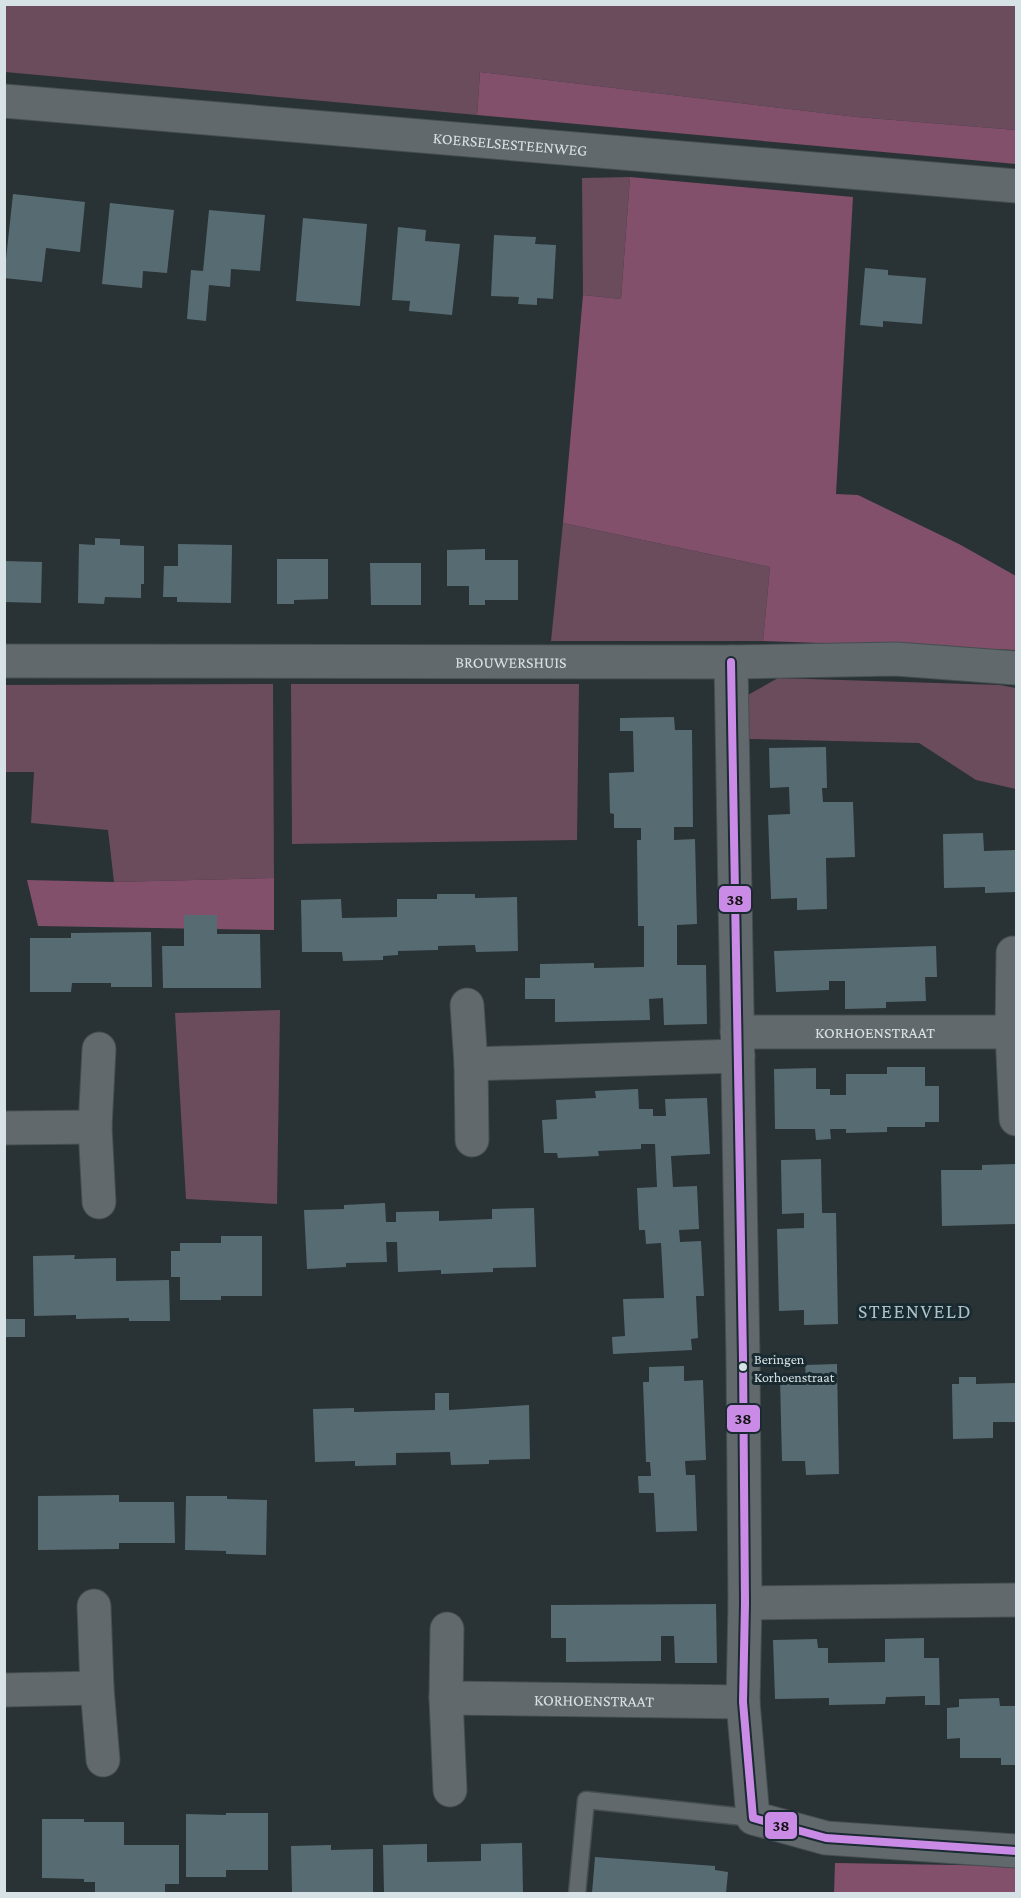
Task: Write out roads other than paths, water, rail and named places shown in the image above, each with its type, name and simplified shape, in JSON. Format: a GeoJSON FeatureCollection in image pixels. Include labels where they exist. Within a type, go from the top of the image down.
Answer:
{"type":"FeatureCollection","features":[{"type":"Feature","properties":{"kind":"street","name":"KOERSELSESTEENWEG"},"geometry":{"type":"LineString","coordinates":[[4,101],[1017,186]]}},
{"type":"Feature","properties":{"kind":"street","name":"BROUWERSHUIS"},"geometry":{"type":"LineString","coordinates":[[4,661],[731,662],[896,659],[1017,668]]}},
{"type":"Feature","properties":{"kind":"street"},"geometry":{"type":"LineString","coordinates":[[731,662],[743,1347],[745,1603],[743,1702],[753,1818],[826,1838],[1017,1851]]}},
{"type":"Feature","properties":{"kind":"street"},"geometry":{"type":"LineString","coordinates":[[1013,953],[1012,1032],[1016,1119]]}},
{"type":"Feature","properties":{"kind":"street"},"geometry":{"type":"LineString","coordinates":[[467,1005],[471,1064],[472,1140]]}},
{"type":"Feature","properties":{"kind":"street","name":"KORHOENSTRAAT"},"geometry":{"type":"LineString","coordinates":[[471,1064],[737,1044],[1012,1032]]}},
{"type":"Feature","properties":{"kind":"street"},"geometry":{"type":"LineString","coordinates":[[99,1049],[95,1127],[99,1202]]}},
{"type":"Feature","properties":{"kind":"street"},"geometry":{"type":"LineString","coordinates":[[4,1128],[95,1127]]}},
{"type":"Feature","properties":{"kind":"street"},"geometry":{"type":"LineString","coordinates":[[745,1603],[1017,1600]]}},
{"type":"Feature","properties":{"kind":"street"},"geometry":{"type":"LineString","coordinates":[[94,1606],[96,1688],[103,1760]]}},
{"type":"Feature","properties":{"kind":"street"},"geometry":{"type":"LineString","coordinates":[[447,1629],[446,1698],[450,1790]]}},
{"type":"Feature","properties":{"kind":"street"},"geometry":{"type":"LineString","coordinates":[[4,1690],[96,1688]]}},
{"type":"Feature","properties":{"kind":"street","name":"KORHOENSTRAAT"},"geometry":{"type":"LineString","coordinates":[[446,1698],[743,1702]]}},
{"type":"Feature","properties":{"kind":"lane"},"geometry":{"type":"LineString","coordinates":[[577,1893],[586,1800],[753,1818]]}},
{"type":"Feature","properties":{"kind":"place","name":"Beringen Korhoenstraat"},"geometry":{"type":"Point","coordinates":[743,1367]}},
{"type":"Feature","properties":{"kind":"district","name":"STEENVELD"},"geometry":{"type":"Point","coordinates":[915,1311]}}]}
